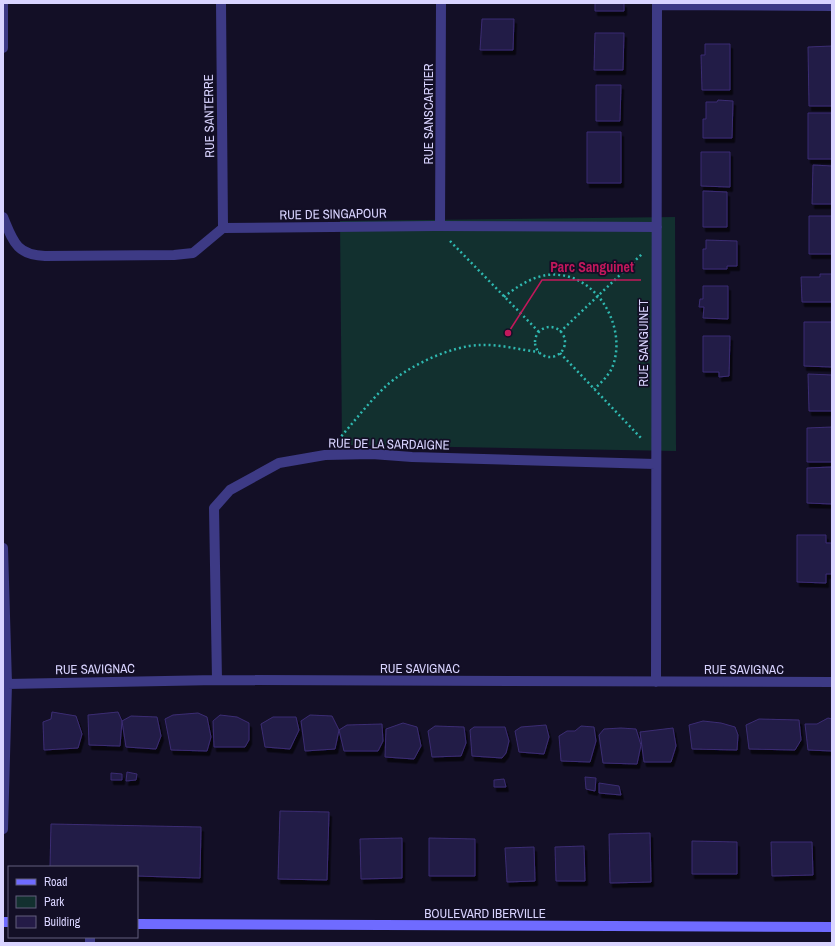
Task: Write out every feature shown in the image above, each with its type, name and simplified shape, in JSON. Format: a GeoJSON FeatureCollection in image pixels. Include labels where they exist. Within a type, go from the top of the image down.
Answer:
{"type":"FeatureCollection","features":[{"type":"Feature","properties":{"kind":"street"},"geometry":{"type":"LineString","coordinates":[[3,3],[3,48]]}},
{"type":"Feature","properties":{"kind":"street","name":"RUE SANTERRE"},"geometry":{"type":"LineString","coordinates":[[221,3],[224,228]]}},
{"type":"Feature","properties":{"kind":"street","name":"RUE SANSCARTIER"},"geometry":{"type":"LineString","coordinates":[[438,226],[441,3]]}},
{"type":"Feature","properties":{"kind":"street"},"geometry":{"type":"LineString","coordinates":[[657,4],[832,6]]}},
{"type":"Feature","properties":{"kind":"street","name":"RUE SANGUINET"},"geometry":{"type":"LineString","coordinates":[[656,682],[657,4]]}},
{"type":"Feature","properties":{"kind":"street"},"geometry":{"type":"LineString","coordinates":[[3,217],[13,240],[19,249],[30,255],[174,255],[193,253],[224,228]]}},
{"type":"Feature","properties":{"kind":"street","name":"RUE DE SINGAPOUR"},"geometry":{"type":"LineString","coordinates":[[224,228],[438,226],[657,227]]}},
{"type":"Feature","properties":{"kind":"street","name":"RUE DE LA SARDAIGNE"},"geometry":{"type":"LineString","coordinates":[[217,680],[214,508],[230,490],[280,463],[325,456],[372,454],[412,457],[656,464]]}},
{"type":"Feature","properties":{"kind":"street"},"geometry":{"type":"LineString","coordinates":[[3,548],[7,684],[3,829]]}},
{"type":"Feature","properties":{"kind":"street","name":"RUE SAVIGNAC"},"geometry":{"type":"LineString","coordinates":[[7,684],[217,680],[832,682]]}},
{"type":"Feature","properties":{"kind":"street","name":"BOULEVARD IBERVILLE"},"geometry":{"type":"LineString","coordinates":[[138,924],[832,927]]}},
{"type":"Feature","properties":{"kind":"path"},"geometry":{"type":"LineString","coordinates":[[438,226],[539,332]]}},
{"type":"Feature","properties":{"kind":"path"},"geometry":{"type":"LineString","coordinates":[[560,332],[657,240]]}},
{"type":"Feature","properties":{"kind":"path"},"geometry":{"type":"LineString","coordinates":[[504,297],[516,288],[547,275],[564,275],[582,284],[598,296],[610,312],[616,331],[616,352],[612,369],[594,389]]}},
{"type":"Feature","properties":{"kind":"path"},"geometry":{"type":"LineString","coordinates":[[325,456],[386,386],[412,369],[440,354],[457,348],[482,345],[539,352],[543,355],[552,357],[563,350],[565,340],[560,332],[552,328],[543,329],[539,332],[535,340],[539,352]]}},
{"type":"Feature","properties":{"kind":"path"},"geometry":{"type":"LineString","coordinates":[[560,353],[656,453]]}},
{"type":"Feature","properties":{"kind":"green space"},"geometry":{"type":"Polygon","coordinates":[[[675,217],[676,451],[342,445],[340,221],[675,217]]]}},
{"type":"Feature","properties":{"kind":"building"},"geometry":{"type":"Polygon","coordinates":[[[595,3],[624,3],[624,11],[595,11],[595,3]]]}},
{"type":"Feature","properties":{"kind":"building"},"geometry":{"type":"Polygon","coordinates":[[[482,19],[514,19],[513,50],[480,50],[482,19]]]}},
{"type":"Feature","properties":{"kind":"building"},"geometry":{"type":"Polygon","coordinates":[[[595,33],[624,33],[623,70],[594,70],[595,33]]]}},
{"type":"Feature","properties":{"kind":"building"},"geometry":{"type":"Polygon","coordinates":[[[705,44],[730,44],[730,90],[702,90],[701,55],[705,55],[705,44]]]}},
{"type":"Feature","properties":{"kind":"building"},"geometry":{"type":"Polygon","coordinates":[[[832,46],[832,106],[809,106],[808,47],[832,46]]]}},
{"type":"Feature","properties":{"kind":"building"},"geometry":{"type":"Polygon","coordinates":[[[596,85],[621,85],[620,121],[596,121],[596,85]]]}},
{"type":"Feature","properties":{"kind":"building"},"geometry":{"type":"Polygon","coordinates":[[[718,100],[733,101],[732,138],[703,138],[703,119],[706,119],[706,102],[717,102],[718,100]]]}},
{"type":"Feature","properties":{"kind":"building"},"geometry":{"type":"Polygon","coordinates":[[[808,113],[832,113],[832,159],[808,159],[808,113]]]}},
{"type":"Feature","properties":{"kind":"building"},"geometry":{"type":"Polygon","coordinates":[[[587,132],[621,132],[621,183],[587,183],[587,132]]]}},
{"type":"Feature","properties":{"kind":"building"},"geometry":{"type":"Polygon","coordinates":[[[701,152],[730,152],[730,187],[701,186],[701,152]]]}},
{"type":"Feature","properties":{"kind":"building"},"geometry":{"type":"Polygon","coordinates":[[[813,165],[832,166],[832,204],[812,204],[813,165]]]}},
{"type":"Feature","properties":{"kind":"building"},"geometry":{"type":"Polygon","coordinates":[[[703,191],[727,192],[727,227],[703,227],[703,191]]]}},
{"type":"Feature","properties":{"kind":"building"},"geometry":{"type":"Polygon","coordinates":[[[809,216],[832,216],[832,254],[809,254],[809,216]]]}},
{"type":"Feature","properties":{"kind":"building"},"geometry":{"type":"Polygon","coordinates":[[[706,240],[737,241],[737,266],[727,266],[727,269],[703,269],[703,249],[706,249],[706,240]]]}},
{"type":"Feature","properties":{"kind":"building"},"geometry":{"type":"Polygon","coordinates":[[[820,274],[832,274],[832,302],[802,302],[801,277],[820,277],[820,274]]]}},
{"type":"Feature","properties":{"kind":"building"},"geometry":{"type":"Polygon","coordinates":[[[703,286],[728,286],[728,319],[703,318],[704,307],[699,307],[700,299],[703,299],[703,286]]]}},
{"type":"Feature","properties":{"kind":"building"},"geometry":{"type":"Polygon","coordinates":[[[804,322],[832,322],[832,367],[804,366],[804,322]]]}},
{"type":"Feature","properties":{"kind":"building"},"geometry":{"type":"Polygon","coordinates":[[[703,336],[730,336],[729,376],[719,377],[719,372],[703,372],[703,336]]]}},
{"type":"Feature","properties":{"kind":"building"},"geometry":{"type":"Polygon","coordinates":[[[808,374],[832,375],[832,411],[809,411],[808,374]]]}},
{"type":"Feature","properties":{"kind":"building"},"geometry":{"type":"Polygon","coordinates":[[[832,427],[832,462],[807,462],[807,428],[832,427]]]}},
{"type":"Feature","properties":{"kind":"building"},"geometry":{"type":"Polygon","coordinates":[[[832,467],[832,504],[807,503],[807,468],[832,467]]]}},
{"type":"Feature","properties":{"kind":"building"},"geometry":{"type":"Polygon","coordinates":[[[797,535],[826,535],[826,543],[832,543],[832,574],[826,574],[826,583],[797,582],[797,535]]]}},
{"type":"Feature","properties":{"kind":"building"},"geometry":{"type":"Polygon","coordinates":[[[52,712],[76,716],[82,734],[78,748],[44,750],[43,722],[51,719],[52,712]]]}},
{"type":"Feature","properties":{"kind":"building"},"geometry":{"type":"Polygon","coordinates":[[[118,712],[122,721],[120,746],[89,745],[88,715],[118,712]]]}},
{"type":"Feature","properties":{"kind":"building"},"geometry":{"type":"Polygon","coordinates":[[[198,713],[207,717],[211,737],[207,751],[171,750],[165,719],[173,715],[198,713]]]}},
{"type":"Feature","properties":{"kind":"building"},"geometry":{"type":"Polygon","coordinates":[[[220,715],[237,717],[249,723],[249,740],[245,747],[214,747],[213,721],[220,715]]]}},
{"type":"Feature","properties":{"kind":"building"},"geometry":{"type":"Polygon","coordinates":[[[310,715],[332,716],[339,730],[335,749],[305,751],[301,721],[310,715]]]}},
{"type":"Feature","properties":{"kind":"building"},"geometry":{"type":"Polygon","coordinates":[[[131,716],[157,717],[161,736],[156,749],[126,747],[122,721],[131,716]]]}},
{"type":"Feature","properties":{"kind":"building"},"geometry":{"type":"Polygon","coordinates":[[[273,717],[296,717],[299,730],[290,749],[265,747],[261,724],[273,717]]]}},
{"type":"Feature","properties":{"kind":"building"},"geometry":{"type":"Polygon","coordinates":[[[828,718],[832,719],[832,751],[808,750],[805,724],[817,724],[828,718]]]}},
{"type":"Feature","properties":{"kind":"building"},"geometry":{"type":"Polygon","coordinates":[[[759,719],[799,720],[801,740],[795,750],[749,749],[746,725],[759,719]]]}},
{"type":"Feature","properties":{"kind":"building"},"geometry":{"type":"Polygon","coordinates":[[[703,721],[721,723],[735,727],[738,735],[737,750],[692,749],[689,725],[703,721]]]}},
{"type":"Feature","properties":{"kind":"building"},"geometry":{"type":"Polygon","coordinates":[[[403,723],[417,727],[421,746],[414,759],[385,757],[386,729],[403,723]]]}},
{"type":"Feature","properties":{"kind":"building"},"geometry":{"type":"Polygon","coordinates":[[[382,724],[383,741],[378,751],[344,751],[339,730],[347,725],[382,724]]]}},
{"type":"Feature","properties":{"kind":"building"},"geometry":{"type":"Polygon","coordinates":[[[546,725],[549,737],[544,754],[519,752],[515,731],[521,727],[546,725]]]}},
{"type":"Feature","properties":{"kind":"building"},"geometry":{"type":"Polygon","coordinates":[[[435,726],[464,727],[466,743],[461,756],[432,757],[428,731],[435,726]]]}},
{"type":"Feature","properties":{"kind":"building"},"geometry":{"type":"Polygon","coordinates":[[[581,726],[594,727],[596,741],[590,762],[561,761],[559,736],[567,731],[575,731],[581,726]]]}},
{"type":"Feature","properties":{"kind":"building"},"geometry":{"type":"Polygon","coordinates":[[[474,727],[505,727],[509,741],[506,753],[502,758],[472,756],[470,730],[474,727]]]}},
{"type":"Feature","properties":{"kind":"building"},"geometry":{"type":"Polygon","coordinates":[[[673,728],[676,746],[671,762],[644,762],[640,732],[673,728]]]}},
{"type":"Feature","properties":{"kind":"building"},"geometry":{"type":"Polygon","coordinates":[[[604,729],[636,729],[641,745],[637,764],[603,763],[599,735],[604,729]]]}},
{"type":"Feature","properties":{"kind":"building"},"geometry":{"type":"Polygon","coordinates":[[[127,772],[137,774],[136,780],[126,781],[127,772]]]}},
{"type":"Feature","properties":{"kind":"building"},"geometry":{"type":"Polygon","coordinates":[[[111,773],[122,774],[122,780],[111,780],[111,773]]]}},
{"type":"Feature","properties":{"kind":"building"},"geometry":{"type":"Polygon","coordinates":[[[585,777],[596,778],[595,791],[586,789],[585,777]]]}},
{"type":"Feature","properties":{"kind":"building"},"geometry":{"type":"Polygon","coordinates":[[[504,779],[506,787],[494,787],[494,780],[504,779]]]}},
{"type":"Feature","properties":{"kind":"building"},"geometry":{"type":"Polygon","coordinates":[[[599,783],[619,786],[621,795],[599,793],[599,783]]]}},
{"type":"Feature","properties":{"kind":"building"},"geometry":{"type":"Polygon","coordinates":[[[280,811],[329,812],[327,880],[278,879],[280,811]]]}},
{"type":"Feature","properties":{"kind":"building"},"geometry":{"type":"Polygon","coordinates":[[[51,824],[201,827],[200,878],[138,876],[138,866],[50,866],[51,824]]]}},
{"type":"Feature","properties":{"kind":"building"},"geometry":{"type":"Polygon","coordinates":[[[650,833],[651,882],[610,883],[609,834],[650,833]]]}},
{"type":"Feature","properties":{"kind":"building"},"geometry":{"type":"Polygon","coordinates":[[[402,838],[402,878],[361,879],[360,839],[402,838]]]}},
{"type":"Feature","properties":{"kind":"building"},"geometry":{"type":"Polygon","coordinates":[[[429,838],[475,839],[475,876],[429,876],[429,838]]]}},
{"type":"Feature","properties":{"kind":"building"},"geometry":{"type":"Polygon","coordinates":[[[692,841],[737,842],[737,874],[692,874],[692,841]]]}},
{"type":"Feature","properties":{"kind":"building"},"geometry":{"type":"Polygon","coordinates":[[[771,842],[812,842],[813,875],[772,876],[771,842]]]}},
{"type":"Feature","properties":{"kind":"building"},"geometry":{"type":"Polygon","coordinates":[[[584,846],[585,881],[556,881],[555,847],[584,846]]]}},
{"type":"Feature","properties":{"kind":"building"},"geometry":{"type":"Polygon","coordinates":[[[534,847],[535,881],[507,882],[505,848],[534,847]]]}},
{"type":"Feature","properties":{"kind":"place","name":"Parc Sanguinet"},"geometry":{"type":"Point","coordinates":[508,333]}}]}
